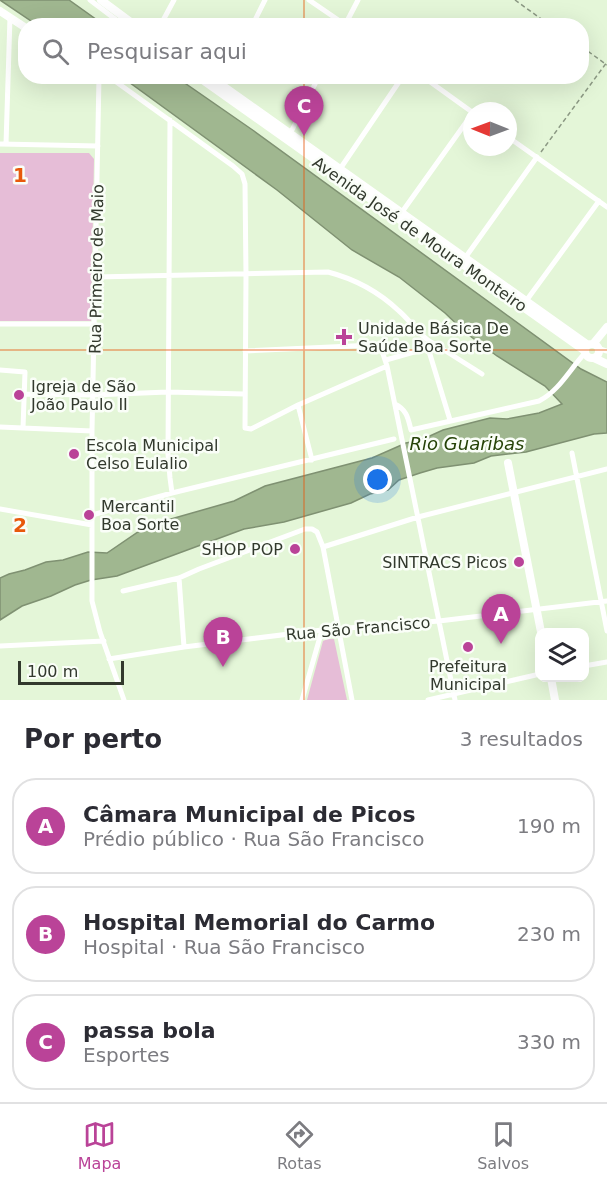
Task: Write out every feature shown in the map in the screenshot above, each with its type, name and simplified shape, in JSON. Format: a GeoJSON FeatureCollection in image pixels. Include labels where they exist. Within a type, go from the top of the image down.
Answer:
{"type":"FeatureCollection","features":[{"type":"Feature","properties":{"kind":"main road"},"geometry":{"type":"LineString","coordinates":[[101,0],[118,18]]}},
{"type":"Feature","properties":{"kind":"main road"},"geometry":{"type":"LineString","coordinates":[[0,10],[18,22]]}},
{"type":"Feature","properties":{"kind":"main road","name":"Avenida José de Moura Monteiro"},"geometry":{"type":"LineString","coordinates":[[208,84],[588,348],[598,346],[605,352],[594,358]]}},
{"type":"Feature","properties":{"kind":"main road","name":"Avenida José de Moura Monteiro"},"geometry":{"type":"LineString","coordinates":[[221,85],[402,212],[588,348]]}},
{"type":"Feature","properties":{"kind":"main road"},"geometry":{"type":"LineString","coordinates":[[588,348],[607,327]]}},
{"type":"Feature","properties":{"kind":"main road","name":"Avenida José de Moura Monteiro"},"geometry":{"type":"LineString","coordinates":[[588,348],[588,356],[607,364]]}},
{"type":"Feature","properties":{"kind":"main road"},"geometry":{"type":"LineString","coordinates":[[508,463],[541,628]]}},
{"type":"Feature","properties":{"kind":"main road"},"geometry":{"type":"LineString","coordinates":[[552,682],[555,700]]}},
{"type":"Feature","properties":{"kind":"street"},"geometry":{"type":"LineString","coordinates":[[90,0],[115,18]]}},
{"type":"Feature","properties":{"kind":"street"},"geometry":{"type":"LineString","coordinates":[[101,0],[103,10]]}},
{"type":"Feature","properties":{"kind":"street"},"geometry":{"type":"LineString","coordinates":[[164,18],[174,0]]}},
{"type":"Feature","properties":{"kind":"street"},"geometry":{"type":"LineString","coordinates":[[256,18],[265,0]]}},
{"type":"Feature","properties":{"kind":"street"},"geometry":{"type":"LineString","coordinates":[[309,0],[336,18]]}},
{"type":"Feature","properties":{"kind":"street"},"geometry":{"type":"LineString","coordinates":[[349,18],[358,0]]}},
{"type":"Feature","properties":{"kind":"street"},"geometry":{"type":"LineString","coordinates":[[10,17],[3,144],[98,146]]}},
{"type":"Feature","properties":{"kind":"street","name":"Rua Primeiro de Maio"},"geometry":{"type":"LineString","coordinates":[[101,84],[92,430],[92,601],[100,632],[124,700]]}},
{"type":"Feature","properties":{"kind":"street"},"geometry":{"type":"LineString","coordinates":[[112,84],[170,120],[239,171],[244,178],[245,428],[251,429],[387,363],[428,348]]}},
{"type":"Feature","properties":{"kind":"street"},"geometry":{"type":"LineString","coordinates":[[290,134],[315,84]]}},
{"type":"Feature","properties":{"kind":"street"},"geometry":{"type":"LineString","coordinates":[[340,169],[398,84]]}},
{"type":"Feature","properties":{"kind":"street"},"geometry":{"type":"LineString","coordinates":[[433,84],[463,106]]}},
{"type":"Feature","properties":{"kind":"street"},"geometry":{"type":"LineString","coordinates":[[170,120],[168,393],[169,466],[172,492]]}},
{"type":"Feature","properties":{"kind":"street"},"geometry":{"type":"LineString","coordinates":[[402,212],[463,126]]}},
{"type":"Feature","properties":{"kind":"street"},"geometry":{"type":"LineString","coordinates":[[517,143],[607,207]]}},
{"type":"Feature","properties":{"kind":"street"},"geometry":{"type":"LineString","coordinates":[[465,258],[537,157]]}},
{"type":"Feature","properties":{"kind":"street"},"geometry":{"type":"LineString","coordinates":[[526,301],[599,201]]}},
{"type":"Feature","properties":{"kind":"street"},"geometry":{"type":"LineString","coordinates":[[96,277],[328,272],[352,280],[368,288],[400,311],[426,340],[450,420]]}},
{"type":"Feature","properties":{"kind":"street"},"geometry":{"type":"LineString","coordinates":[[0,324],[94,324]]}},
{"type":"Feature","properties":{"kind":"street"},"geometry":{"type":"LineString","coordinates":[[426,340],[482,374]]}},
{"type":"Feature","properties":{"kind":"street"},"geometry":{"type":"LineString","coordinates":[[245,351],[374,345],[381,348],[387,363],[454,697]]}},
{"type":"Feature","properties":{"kind":"street"},"geometry":{"type":"LineString","coordinates":[[395,404],[406,413],[411,430],[539,401],[556,388],[588,348]]}},
{"type":"Feature","properties":{"kind":"street"},"geometry":{"type":"LineString","coordinates":[[0,370],[25,372],[23,428]]}},
{"type":"Feature","properties":{"kind":"street"},"geometry":{"type":"LineString","coordinates":[[24,394],[244,394]]}},
{"type":"Feature","properties":{"kind":"street"},"geometry":{"type":"LineString","coordinates":[[298,405],[312,460]]}},
{"type":"Feature","properties":{"kind":"street"},"geometry":{"type":"LineString","coordinates":[[0,427],[92,430]]}},
{"type":"Feature","properties":{"kind":"street"},"geometry":{"type":"LineString","coordinates":[[92,515],[172,492],[394,439]]}},
{"type":"Feature","properties":{"kind":"street"},"geometry":{"type":"LineString","coordinates":[[572,453],[604,601],[607,631]]}},
{"type":"Feature","properties":{"kind":"street"},"geometry":{"type":"LineString","coordinates":[[322,547],[418,517],[607,469]]}},
{"type":"Feature","properties":{"kind":"street"},"geometry":{"type":"LineString","coordinates":[[0,509],[92,525]]}},
{"type":"Feature","properties":{"kind":"street"},"geometry":{"type":"LineString","coordinates":[[123,591],[179,578],[305,529],[312,529],[317,532],[322,547],[352,700]]}},
{"type":"Feature","properties":{"kind":"street"},"geometry":{"type":"LineString","coordinates":[[179,578],[184,647]]}},
{"type":"Feature","properties":{"kind":"street","name":"Rua São Francisco"},"geometry":{"type":"LineString","coordinates":[[109,659],[322,630],[439,621],[604,601]]}},
{"type":"Feature","properties":{"kind":"street"},"geometry":{"type":"LineString","coordinates":[[302,700],[322,630]]}},
{"type":"Feature","properties":{"kind":"street"},"geometry":{"type":"LineString","coordinates":[[0,646],[104,641]]}},
{"type":"Feature","properties":{"kind":"street"},"geometry":{"type":"LineString","coordinates":[[589,665],[607,662]]}},
{"type":"Feature","properties":{"kind":"street"},"geometry":{"type":"LineString","coordinates":[[428,700],[454,697],[535,675]]}},
{"type":"Feature","properties":{"kind":"path"},"geometry":{"type":"LineString","coordinates":[[515,0],[540,18]]}},
{"type":"Feature","properties":{"kind":"path"},"geometry":{"type":"LineString","coordinates":[[537,157],[607,64],[589,52]]}},
{"type":"Feature","properties":{"kind":"shaded area"},"geometry":{"type":"Polygon","coordinates":[[[0,153],[89,153],[94,159],[91,321],[0,321],[0,153]]]}},
{"type":"Feature","properties":{"kind":"shaded area"},"geometry":{"type":"Polygon","coordinates":[[[334,639],[347,700],[307,700],[323,641],[334,639]]]}},
{"type":"Feature","properties":{"kind":"water"},"geometry":{"type":"Polygon","coordinates":[[[0,0],[69,0],[94,18],[27,18],[0,0]]]}},
{"type":"Feature","properties":{"kind":"water","name":"Rio Guaribas"},"geometry":{"type":"Polygon","coordinates":[[[132,84],[186,84],[581,369],[607,382],[607,433],[420,473],[399,480],[388,490],[370,494],[351,503],[284,522],[244,529],[117,576],[75,585],[22,606],[0,620],[0,578],[9,574],[88,552],[107,553],[138,532],[171,519],[234,501],[265,486],[372,458],[443,430],[490,418],[507,419],[539,413],[562,404],[545,386],[497,356],[466,333],[445,313],[399,277],[352,250],[277,190],[132,84]]]}},
{"type":"Feature","properties":{"kind":"place","name":"passa bola"},"geometry":{"type":"Point","coordinates":[304,136]}},
{"type":"Feature","properties":{"kind":"place","name":"Unidade Básica De Saúde Boa Sorte"},"geometry":{"type":"Point","coordinates":[344,337]}},
{"type":"Feature","properties":{"kind":"place","name":"Igreja de São João Paulo II"},"geometry":{"type":"Point","coordinates":[19,395]}},
{"type":"Feature","properties":{"kind":"place","name":"Escola Municipal Celso Eulalio"},"geometry":{"type":"Point","coordinates":[74,454]}},
{"type":"Feature","properties":{"kind":"place","name":"Mercantil Boa Sorte"},"geometry":{"type":"Point","coordinates":[89,515]}},
{"type":"Feature","properties":{"kind":"place","name":"SHOP POP"},"geometry":{"type":"Point","coordinates":[295,549]}},
{"type":"Feature","properties":{"kind":"place","name":"SINTRACS Picos"},"geometry":{"type":"Point","coordinates":[519,562]}},
{"type":"Feature","properties":{"kind":"place","name":"Câmara Municipal de Picos"},"geometry":{"type":"Point","coordinates":[501,644]}},
{"type":"Feature","properties":{"kind":"place","name":"Prefeitura Municipal"},"geometry":{"type":"Point","coordinates":[468,647]}},
{"type":"Feature","properties":{"kind":"place","name":"Hospital Memorial do Carmo"},"geometry":{"type":"Point","coordinates":[223,667]}}]}
